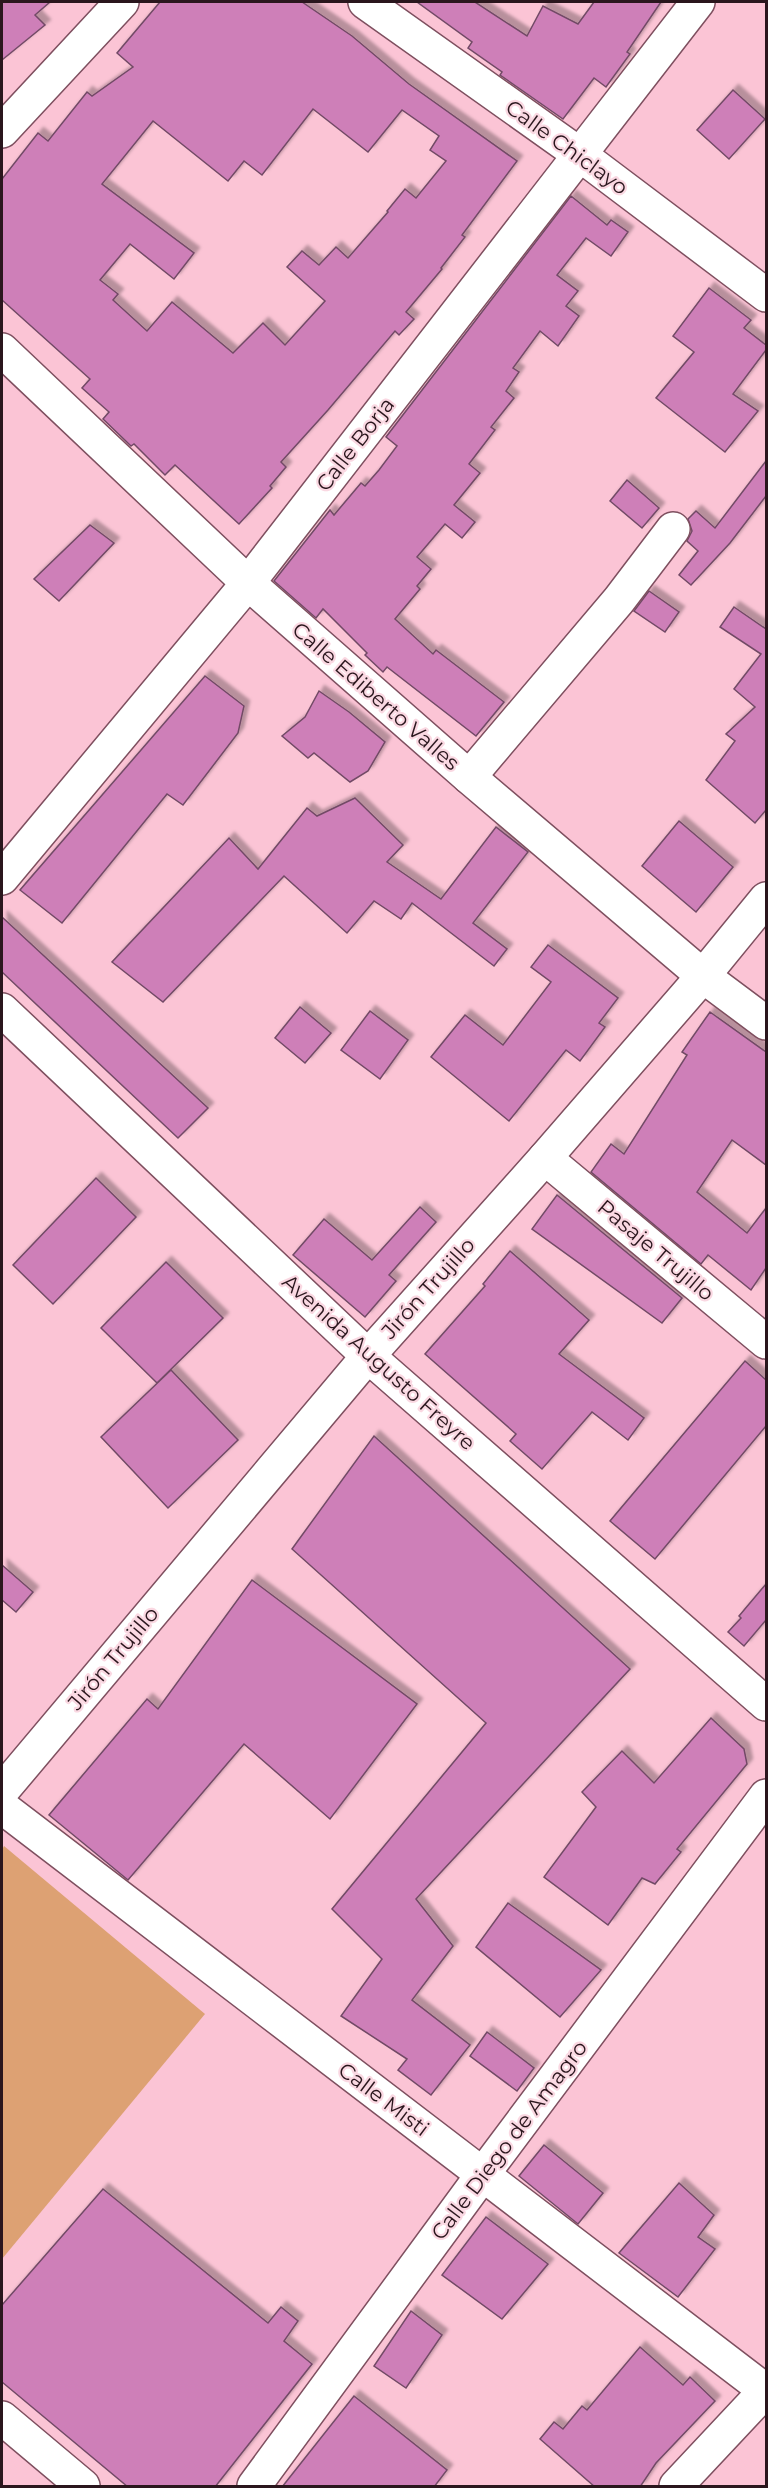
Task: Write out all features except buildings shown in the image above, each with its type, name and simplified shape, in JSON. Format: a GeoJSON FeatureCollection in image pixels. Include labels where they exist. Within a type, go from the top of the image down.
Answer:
{"type":"FeatureCollection","features":[{"type":"Feature","properties":{"kind":"street"},"geometry":{"type":"LineString","coordinates":[[2,131],[122,2]]}},
{"type":"Feature","properties":{"kind":"street","name":"Calle Chiclayo"},"geometry":{"type":"LineString","coordinates":[[365,2],[579,154],[766,295]]}},
{"type":"Feature","properties":{"kind":"street","name":"Calle Borja"},"geometry":{"type":"LineString","coordinates":[[2,878],[248,584],[698,2]]}},
{"type":"Feature","properties":{"kind":"street","name":"Calle Ediberto Valles"},"geometry":{"type":"LineString","coordinates":[[2,350],[248,584],[469,777],[703,976],[766,1023]]}},
{"type":"Feature","properties":{"kind":"street"},"geometry":{"type":"LineString","coordinates":[[469,777],[619,600],[673,529]]}},
{"type":"Feature","properties":{"kind":"street","name":"Jirón Trujillo"},"geometry":{"type":"LineString","coordinates":[[2,1791],[368,1356],[545,1158],[703,976],[766,899]]}},
{"type":"Feature","properties":{"kind":"street","name":"Avenida Augusto Freyre"},"geometry":{"type":"LineString","coordinates":[[2,1010],[368,1356],[766,1704]]}},
{"type":"Feature","properties":{"kind":"street","name":"Pasaje Trujillo"},"geometry":{"type":"LineString","coordinates":[[545,1158],[766,1342]]}},
{"type":"Feature","properties":{"kind":"street","name":"Calle Diego de Amagro"},"geometry":{"type":"LineString","coordinates":[[254,2487],[483,2174],[766,1796]]}},
{"type":"Feature","properties":{"kind":"street","name":"Calle Misti"},"geometry":{"type":"LineString","coordinates":[[2,1807],[766,2391]]}},
{"type":"Feature","properties":{"kind":"street"},"geometry":{"type":"LineString","coordinates":[[676,2487],[766,2391]]}},
{"type":"Feature","properties":{"kind":"street"},"geometry":{"type":"LineString","coordinates":[[2,2418],[83,2487]]}},
{"type":"Feature","properties":{"kind":"shaded area"},"geometry":{"type":"Polygon","coordinates":[[[4,1846],[205,2014],[2,2259],[2,1850],[4,1846]]]}}]}
